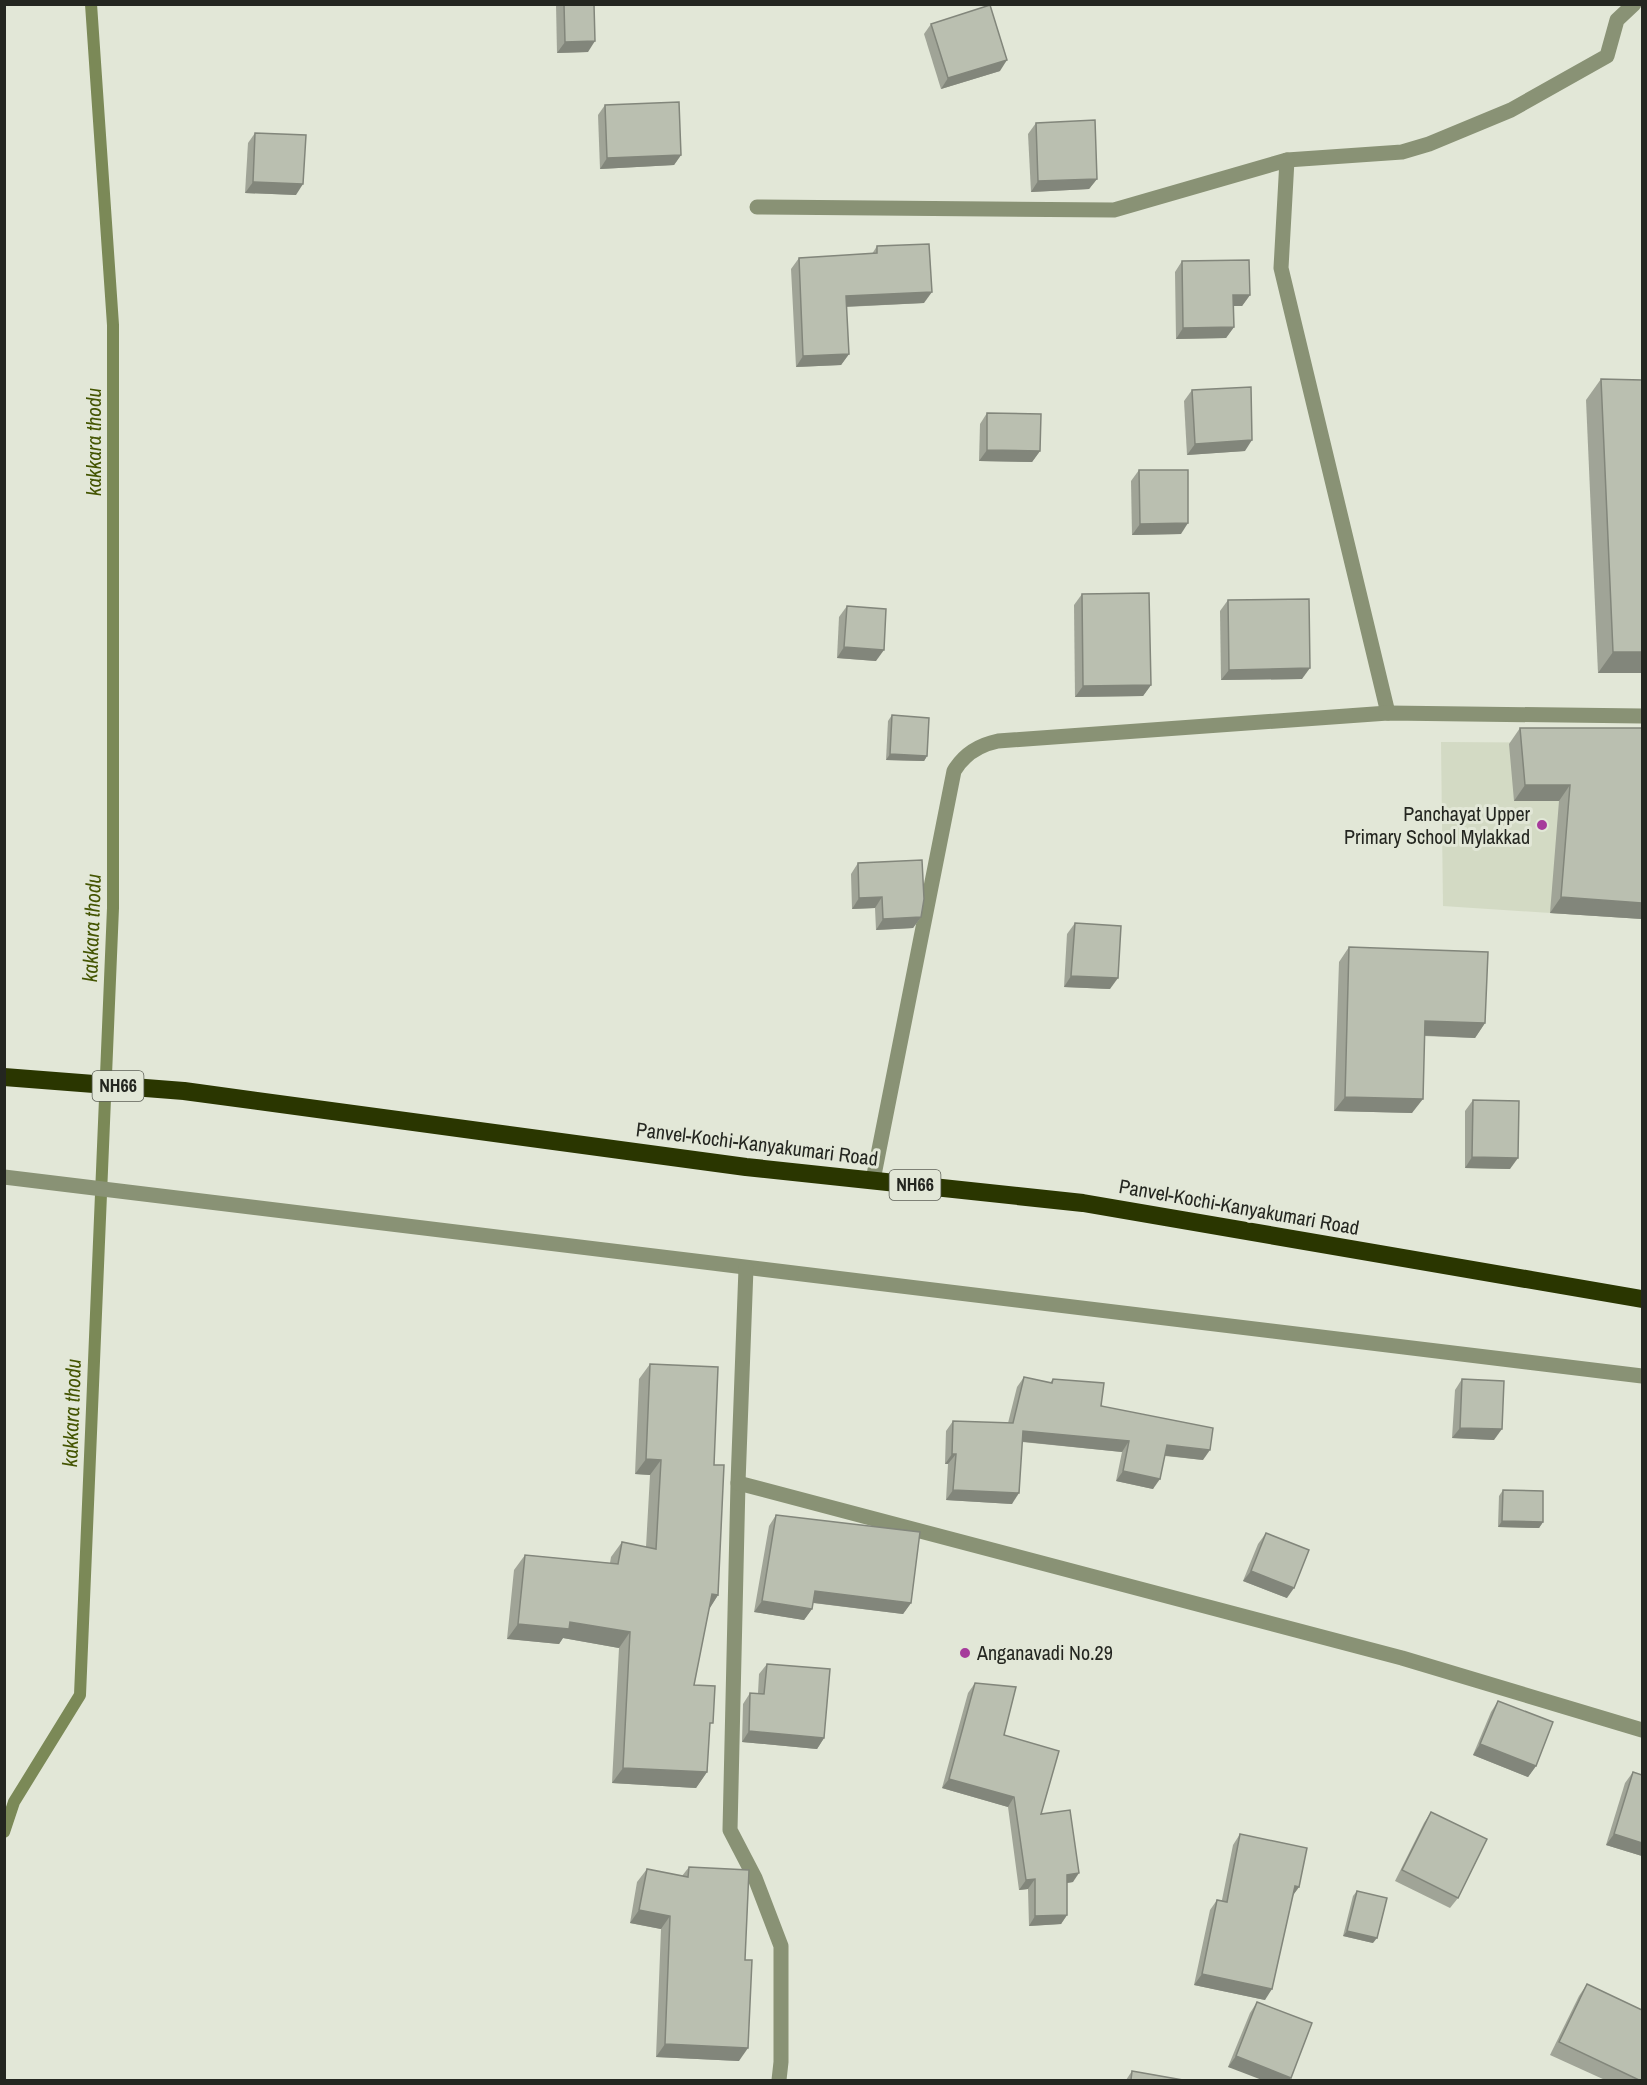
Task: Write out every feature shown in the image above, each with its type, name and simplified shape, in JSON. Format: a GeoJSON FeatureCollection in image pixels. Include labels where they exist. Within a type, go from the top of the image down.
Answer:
{"type":"FeatureCollection","features":[{"type":"Feature","properties":{"kind":"highway","name":"Panvel-Kochi-Kanyakumari Road"},"geometry":{"type":"LineString","coordinates":[[4,1077],[184,1091],[746,1167],[1083,1203],[1642,1299]]}},
{"type":"Feature","properties":{"kind":"street"},"geometry":{"type":"LineString","coordinates":[[758,207],[1114,210],[1287,160],[1402,152],[1429,144],[1511,110],[1607,56],[1617,20],[1634,4]]}},
{"type":"Feature","properties":{"kind":"street"},"geometry":{"type":"LineString","coordinates":[[1287,160],[1281,268],[1388,713]]}},
{"type":"Feature","properties":{"kind":"street"},"geometry":{"type":"LineString","coordinates":[[873,1180],[954,771],[960,760],[984,744],[998,741],[1388,713],[1642,716]]}},
{"type":"Feature","properties":{"kind":"street"},"geometry":{"type":"LineString","coordinates":[[4,1177],[1642,1376]]}},
{"type":"Feature","properties":{"kind":"street"},"geometry":{"type":"LineString","coordinates":[[746,1268],[738,1483],[730,1830],[755,1878],[781,1946],[779,2080]]}},
{"type":"Feature","properties":{"kind":"street"},"geometry":{"type":"LineString","coordinates":[[738,1483],[1402,1658],[1642,1730]]}},
{"type":"Feature","properties":{"kind":"shaded area","name":"Panchayat Upper Primary School Mylakkad"},"geometry":{"type":"Polygon","coordinates":[[[1441,742],[1642,743],[1642,919],[1443,906],[1441,742]]]}},
{"type":"Feature","properties":{"kind":"building"},"geometry":{"type":"Polygon","coordinates":[[[564,4],[594,4],[595,41],[565,42],[564,4]]]}},
{"type":"Feature","properties":{"kind":"building"},"geometry":{"type":"Polygon","coordinates":[[[990,5],[1007,60],[948,78],[931,24],[990,5]]]}},
{"type":"Feature","properties":{"kind":"building"},"geometry":{"type":"Polygon","coordinates":[[[679,102],[681,155],[607,158],[605,105],[679,102]]]}},
{"type":"Feature","properties":{"kind":"building"},"geometry":{"type":"Polygon","coordinates":[[[1095,120],[1097,179],[1038,181],[1036,123],[1095,120]]]}},
{"type":"Feature","properties":{"kind":"building"},"geometry":{"type":"Polygon","coordinates":[[[255,133],[306,135],[303,184],[253,182],[255,133]]]}},
{"type":"Feature","properties":{"kind":"building"},"geometry":{"type":"Polygon","coordinates":[[[929,244],[932,292],[846,296],[849,354],[803,356],[799,258],[877,253],[877,246],[929,244]]]}},
{"type":"Feature","properties":{"kind":"building"},"geometry":{"type":"Polygon","coordinates":[[[1249,260],[1250,295],[1233,295],[1234,327],[1183,328],[1182,261],[1249,260]]]}},
{"type":"Feature","properties":{"kind":"building"},"geometry":{"type":"Polygon","coordinates":[[[1601,379],[1642,380],[1642,652],[1613,652],[1601,379]]]}},
{"type":"Feature","properties":{"kind":"building"},"geometry":{"type":"Polygon","coordinates":[[[1251,387],[1252,440],[1195,444],[1192,390],[1251,387]]]}},
{"type":"Feature","properties":{"kind":"building"},"geometry":{"type":"Polygon","coordinates":[[[987,413],[1041,414],[1040,451],[987,450],[987,413]]]}},
{"type":"Feature","properties":{"kind":"building"},"geometry":{"type":"Polygon","coordinates":[[[1139,470],[1188,470],[1188,523],[1140,524],[1139,470]]]}},
{"type":"Feature","properties":{"kind":"building"},"geometry":{"type":"Polygon","coordinates":[[[1149,593],[1151,685],[1083,686],[1082,594],[1149,593]]]}},
{"type":"Feature","properties":{"kind":"building"},"geometry":{"type":"Polygon","coordinates":[[[1309,599],[1310,668],[1229,670],[1228,600],[1309,599]]]}},
{"type":"Feature","properties":{"kind":"building"},"geometry":{"type":"Polygon","coordinates":[[[847,606],[886,609],[884,650],[844,647],[847,606]]]}},
{"type":"Feature","properties":{"kind":"building"},"geometry":{"type":"Polygon","coordinates":[[[892,715],[929,718],[927,756],[890,754],[892,715]]]}},
{"type":"Feature","properties":{"kind":"building"},"geometry":{"type":"Polygon","coordinates":[[[1520,728],[1642,728],[1642,903],[1561,897],[1570,785],[1525,785],[1520,728]]]}},
{"type":"Feature","properties":{"kind":"building"},"geometry":{"type":"Polygon","coordinates":[[[922,860],[924,899],[921,917],[883,919],[882,897],[859,898],[858,863],[922,860]]]}},
{"type":"Feature","properties":{"kind":"building"},"geometry":{"type":"Polygon","coordinates":[[[1075,923],[1121,926],[1118,978],[1071,976],[1075,923]]]}},
{"type":"Feature","properties":{"kind":"building"},"geometry":{"type":"Polygon","coordinates":[[[1349,947],[1488,952],[1485,1023],[1425,1021],[1423,1099],[1345,1097],[1349,947]]]}},
{"type":"Feature","properties":{"kind":"building"},"geometry":{"type":"Polygon","coordinates":[[[1473,1100],[1519,1101],[1518,1158],[1472,1157],[1473,1100]]]}},
{"type":"Feature","properties":{"kind":"building"},"geometry":{"type":"Polygon","coordinates":[[[650,1364],[718,1367],[714,1465],[724,1465],[718,1595],[712,1594],[694,1685],[715,1686],[707,1772],[623,1768],[630,1632],[570,1622],[569,1629],[518,1624],[525,1555],[618,1564],[622,1542],[656,1549],[661,1460],[646,1459],[650,1364]]]}},
{"type":"Feature","properties":{"kind":"building"},"geometry":{"type":"Polygon","coordinates":[[[1024,1377],[1052,1383],[1053,1379],[1104,1383],[1101,1406],[1213,1428],[1210,1450],[1167,1445],[1160,1479],[1123,1471],[1129,1441],[1023,1431],[1019,1493],[953,1490],[956,1454],[952,1454],[953,1421],[1013,1423],[1024,1377]]]}},
{"type":"Feature","properties":{"kind":"building"},"geometry":{"type":"Polygon","coordinates":[[[1462,1379],[1504,1381],[1502,1429],[1460,1428],[1462,1379]]]}},
{"type":"Feature","properties":{"kind":"building"},"geometry":{"type":"Polygon","coordinates":[[[1503,1490],[1543,1491],[1543,1522],[1502,1521],[1503,1490]]]}},
{"type":"Feature","properties":{"kind":"building"},"geometry":{"type":"Polygon","coordinates":[[[776,1515],[920,1532],[911,1603],[815,1591],[812,1609],[762,1601],[776,1515]]]}},
{"type":"Feature","properties":{"kind":"building"},"geometry":{"type":"Polygon","coordinates":[[[1266,1533],[1309,1550],[1294,1588],[1251,1571],[1266,1533]]]}},
{"type":"Feature","properties":{"kind":"building"},"geometry":{"type":"Polygon","coordinates":[[[767,1664],[830,1669],[824,1738],[749,1731],[750,1693],[764,1694],[767,1664]]]}},
{"type":"Feature","properties":{"kind":"building"},"geometry":{"type":"Polygon","coordinates":[[[975,1683],[1016,1687],[1004,1735],[1059,1751],[1041,1814],[1070,1810],[1079,1873],[1067,1875],[1067,1915],[1035,1916],[1035,1879],[1026,1880],[1014,1797],[949,1779],[975,1683]]]}},
{"type":"Feature","properties":{"kind":"building"},"geometry":{"type":"Polygon","coordinates":[[[1498,1701],[1553,1722],[1536,1766],[1480,1744],[1498,1701]]]}},
{"type":"Feature","properties":{"kind":"building"},"geometry":{"type":"Polygon","coordinates":[[[1633,1772],[1642,1775],[1642,1843],[1614,1834],[1633,1772]]]}},
{"type":"Feature","properties":{"kind":"building"},"geometry":{"type":"Polygon","coordinates":[[[1431,1812],[1487,1839],[1458,1898],[1402,1870],[1431,1812]]]}},
{"type":"Feature","properties":{"kind":"building"},"geometry":{"type":"Polygon","coordinates":[[[1240,1834],[1307,1848],[1299,1887],[1295,1886],[1272,1989],[1202,1974],[1217,1900],[1227,1902],[1240,1834]]]}},
{"type":"Feature","properties":{"kind":"building"},"geometry":{"type":"Polygon","coordinates":[[[689,1867],[749,1870],[745,1960],[752,1960],[748,2048],[665,2044],[670,1916],[639,1910],[647,1869],[688,1877],[689,1867]]]}},
{"type":"Feature","properties":{"kind":"building"},"geometry":{"type":"Polygon","coordinates":[[[1357,1891],[1387,1898],[1377,1938],[1347,1931],[1357,1891]]]}},
{"type":"Feature","properties":{"kind":"building"},"geometry":{"type":"Polygon","coordinates":[[[1587,1984],[1642,2010],[1642,2080],[1559,2042],[1587,1984]]]}},
{"type":"Feature","properties":{"kind":"building"},"geometry":{"type":"Polygon","coordinates":[[[1257,2002],[1312,2023],[1291,2078],[1236,2056],[1257,2002]]]}},
{"type":"Feature","properties":{"kind":"building"},"geometry":{"type":"Polygon","coordinates":[[[1132,2071],[1183,2080],[1131,2080],[1132,2071]]]}},
{"type":"Feature","properties":{"kind":"waterway","name":"kakkara thodu"},"geometry":{"type":"LineString","coordinates":[[4,1832],[14,1802],[80,1695],[113,908],[113,325],[91,4]]}},
{"type":"Feature","properties":{"kind":"place","name":"Panchayat Upper Primary School Mylakkad"},"geometry":{"type":"Point","coordinates":[1542,825]}},
{"type":"Feature","properties":{"kind":"place","name":"Anganavadi No.29"},"geometry":{"type":"Point","coordinates":[965,1653]}}]}
